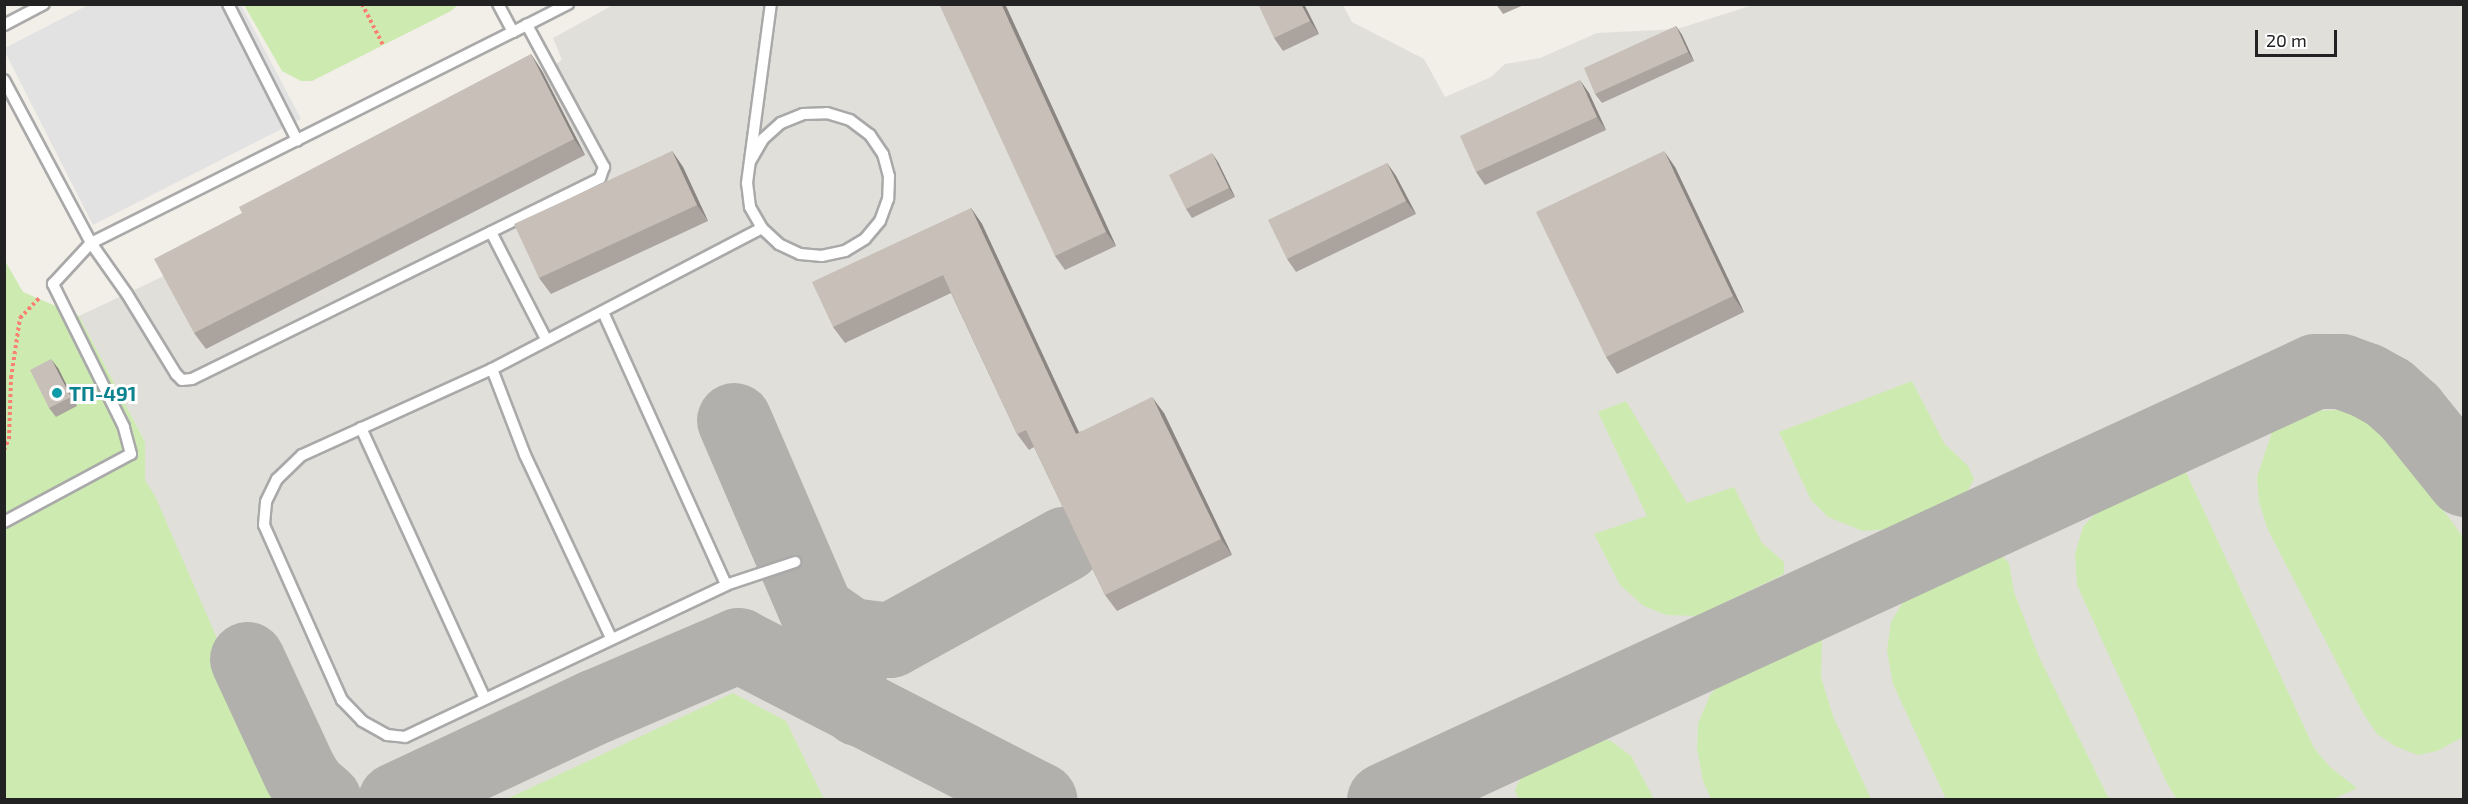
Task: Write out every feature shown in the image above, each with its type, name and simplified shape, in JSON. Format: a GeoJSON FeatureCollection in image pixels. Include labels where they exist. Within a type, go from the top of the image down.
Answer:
{"type":"FeatureCollection","features":[{"type":"Feature","properties":{"kind":"lane"},"geometry":{"type":"LineString","coordinates":[[4,25],[44,4]]}},
{"type":"Feature","properties":{"kind":"lane"},"geometry":{"type":"LineString","coordinates":[[228,4],[297,140]]}},
{"type":"Feature","properties":{"kind":"lane"},"geometry":{"type":"LineString","coordinates":[[498,4],[513,32]]}},
{"type":"Feature","properties":{"kind":"lane"},"geometry":{"type":"LineString","coordinates":[[4,522],[131,454],[124,427],[53,284],[91,243],[568,4]]}},
{"type":"Feature","properties":{"kind":"lane"},"geometry":{"type":"LineString","coordinates":[[751,160],[763,139],[781,123],[803,114],[827,113],[850,120],[870,135],[883,154],[889,176],[888,200],[880,221],[865,239],[845,251],[822,256],[800,254],[779,244],[762,228],[750,207],[748,191],[751,160],[771,4]]}},
{"type":"Feature","properties":{"kind":"lane"},"geometry":{"type":"LineString","coordinates":[[4,80],[91,243],[127,294],[176,374],[182,380],[192,379],[604,174],[604,167],[527,25]]}},
{"type":"Feature","properties":{"kind":"lane"},"geometry":{"type":"LineString","coordinates":[[762,228],[492,369],[302,455],[277,479],[266,502],[264,525],[342,700],[362,721],[387,735],[405,736],[726,585],[795,562]]}},
{"type":"Feature","properties":{"kind":"lane"},"geometry":{"type":"LineString","coordinates":[[491,232],[546,339]]}},
{"type":"Feature","properties":{"kind":"lane"},"geometry":{"type":"LineString","coordinates":[[603,312],[726,585]]}},
{"type":"Feature","properties":{"kind":"lane"},"geometry":{"type":"LineString","coordinates":[[492,369],[525,455],[611,638]]}},
{"type":"Feature","properties":{"kind":"lane"},"geometry":{"type":"LineString","coordinates":[[361,428],[484,698]]}},
{"type":"Feature","properties":{"kind":"path"},"geometry":{"type":"LineString","coordinates":[[362,4],[383,45]]}},
{"type":"Feature","properties":{"kind":"path"},"geometry":{"type":"LineString","coordinates":[[4,450],[9,439],[11,378],[20,318],[53,284]]}},
{"type":"Feature","properties":{"kind":"shaded area"},"geometry":{"type":"Polygon","coordinates":[[[88,5],[241,5],[301,119],[93,225],[5,52],[5,48],[88,5]]]}},
{"type":"Feature","properties":{"kind":"shaded area"},"geometry":{"type":"Polygon","coordinates":[[[613,5],[1343,5],[1352,22],[1424,59],[1445,97],[1491,77],[1505,64],[1540,58],[1597,33],[1677,29],[1753,5],[2463,5],[2463,799],[5,800],[145,442],[79,316],[166,275],[549,68],[562,60],[553,38],[613,5]]]}},
{"type":"Feature","properties":{"kind":"green space"},"geometry":{"type":"Polygon","coordinates":[[[244,5],[458,5],[451,11],[312,81],[301,81],[282,71],[244,5]]]}},
{"type":"Feature","properties":{"kind":"green space"},"geometry":{"type":"Polygon","coordinates":[[[4,259],[23,292],[79,316],[145,442],[145,480],[155,496],[287,799],[5,799],[4,259]]]}},
{"type":"Feature","properties":{"kind":"green space"},"geometry":{"type":"Polygon","coordinates":[[[1912,381],[1944,443],[1968,466],[1974,479],[1967,492],[1892,529],[1863,531],[1828,517],[1811,500],[1779,432],[1912,381]]]}},
{"type":"Feature","properties":{"kind":"green space"},"geometry":{"type":"Polygon","coordinates":[[[1626,401],[1687,503],[1734,487],[1762,543],[1784,562],[1784,574],[1697,616],[1666,615],[1644,606],[1620,585],[1594,534],[1647,516],[1598,412],[1626,401]]]}},
{"type":"Feature","properties":{"kind":"green space"},"geometry":{"type":"Polygon","coordinates":[[[2337,410],[2360,417],[2387,434],[2463,537],[2463,737],[2437,751],[2418,755],[2395,746],[2377,734],[2363,713],[2268,530],[2259,502],[2257,477],[2272,432],[2282,423],[2303,411],[2337,410]]]}},
{"type":"Feature","properties":{"kind":"green space"},"geometry":{"type":"Polygon","coordinates":[[[2184,468],[2314,748],[2330,767],[2357,788],[2333,799],[2177,800],[2167,783],[2077,585],[2075,554],[2083,527],[2104,504],[2184,468]]]}},
{"type":"Feature","properties":{"kind":"green space"},"geometry":{"type":"Polygon","coordinates":[[[1979,556],[2003,557],[2009,563],[2014,592],[2039,657],[2109,799],[1946,799],[1893,684],[1887,651],[1891,622],[1906,597],[1919,584],[1979,556]]]}},
{"type":"Feature","properties":{"kind":"green space"},"geometry":{"type":"Polygon","coordinates":[[[1822,635],[1821,677],[1833,716],[1871,799],[1711,799],[1703,781],[1697,748],[1698,724],[1710,695],[1726,678],[1822,635]]]}},
{"type":"Feature","properties":{"kind":"green space"},"geometry":{"type":"Polygon","coordinates":[[[733,693],[786,721],[824,799],[507,799],[733,693]]]}},
{"type":"Feature","properties":{"kind":"green space"},"geometry":{"type":"Polygon","coordinates":[[[1594,736],[1611,741],[1631,756],[1654,799],[1518,799],[1515,790],[1527,767],[1539,755],[1594,736]]]}},
{"type":"Feature","properties":{"kind":"building"},"geometry":{"type":"Polygon","coordinates":[[[939,4],[1001,4],[1106,232],[1055,256],[939,4]]]}},
{"type":"Feature","properties":{"kind":"building"},"geometry":{"type":"Polygon","coordinates":[[[1258,4],[1301,4],[1310,21],[1274,38],[1258,4]]]}},
{"type":"Feature","properties":{"kind":"building"},"geometry":{"type":"Polygon","coordinates":[[[1676,26],[1688,52],[1595,94],[1584,68],[1676,26]]]}},
{"type":"Feature","properties":{"kind":"building"},"geometry":{"type":"Polygon","coordinates":[[[531,54],[574,139],[194,333],[154,259],[242,213],[239,207],[531,54]]]}},
{"type":"Feature","properties":{"kind":"building"},"geometry":{"type":"Polygon","coordinates":[[[1580,80],[1597,117],[1476,172],[1460,136],[1580,80]]]}},
{"type":"Feature","properties":{"kind":"building"},"geometry":{"type":"Polygon","coordinates":[[[672,151],[697,205],[539,278],[514,224],[672,151]]]}},
{"type":"Feature","properties":{"kind":"building"},"geometry":{"type":"Polygon","coordinates":[[[1664,151],[1733,296],[1606,357],[1536,212],[1664,151]]]}},
{"type":"Feature","properties":{"kind":"building"},"geometry":{"type":"Polygon","coordinates":[[[1212,153],[1229,188],[1186,209],[1169,175],[1212,153]]]}},
{"type":"Feature","properties":{"kind":"building"},"geometry":{"type":"Polygon","coordinates":[[[1387,163],[1406,201],[1287,259],[1268,220],[1387,163]]]}},
{"type":"Feature","properties":{"kind":"building"},"geometry":{"type":"Polygon","coordinates":[[[971,208],[1076,434],[1152,397],[1221,539],[1105,595],[1026,430],[1017,434],[943,275],[833,327],[812,282],[971,208]]]}},
{"type":"Feature","properties":{"kind":"building","name":"ТП-491"},"geometry":{"type":"Polygon","coordinates":[[[51,359],[71,397],[49,408],[30,370],[51,359]]]}},
{"type":"Feature","properties":{"kind":"taxiway"},"geometry":{"type":"LineString","coordinates":[[1384,800],[2315,371],[2341,371],[2366,380],[2388,392],[2410,412],[2464,479]]}},
{"type":"Feature","properties":{"kind":"taxiway"},"geometry":{"type":"LineString","coordinates":[[734,420],[858,708]]}},
{"type":"Feature","properties":{"kind":"taxiway"},"geometry":{"type":"LineString","coordinates":[[817,612],[850,635],[890,640],[1064,544]]}},
{"type":"Feature","properties":{"kind":"taxiway"},"geometry":{"type":"LineString","coordinates":[[395,800],[596,706],[738,645],[1039,800]]}},
{"type":"Feature","properties":{"kind":"taxiway"},"geometry":{"type":"LineString","coordinates":[[247,659],[300,773],[309,787],[324,800]]}},
{"type":"Feature","properties":{"kind":"place","name":"ТП-491"},"geometry":{"type":"Point","coordinates":[57,393]}}]}
